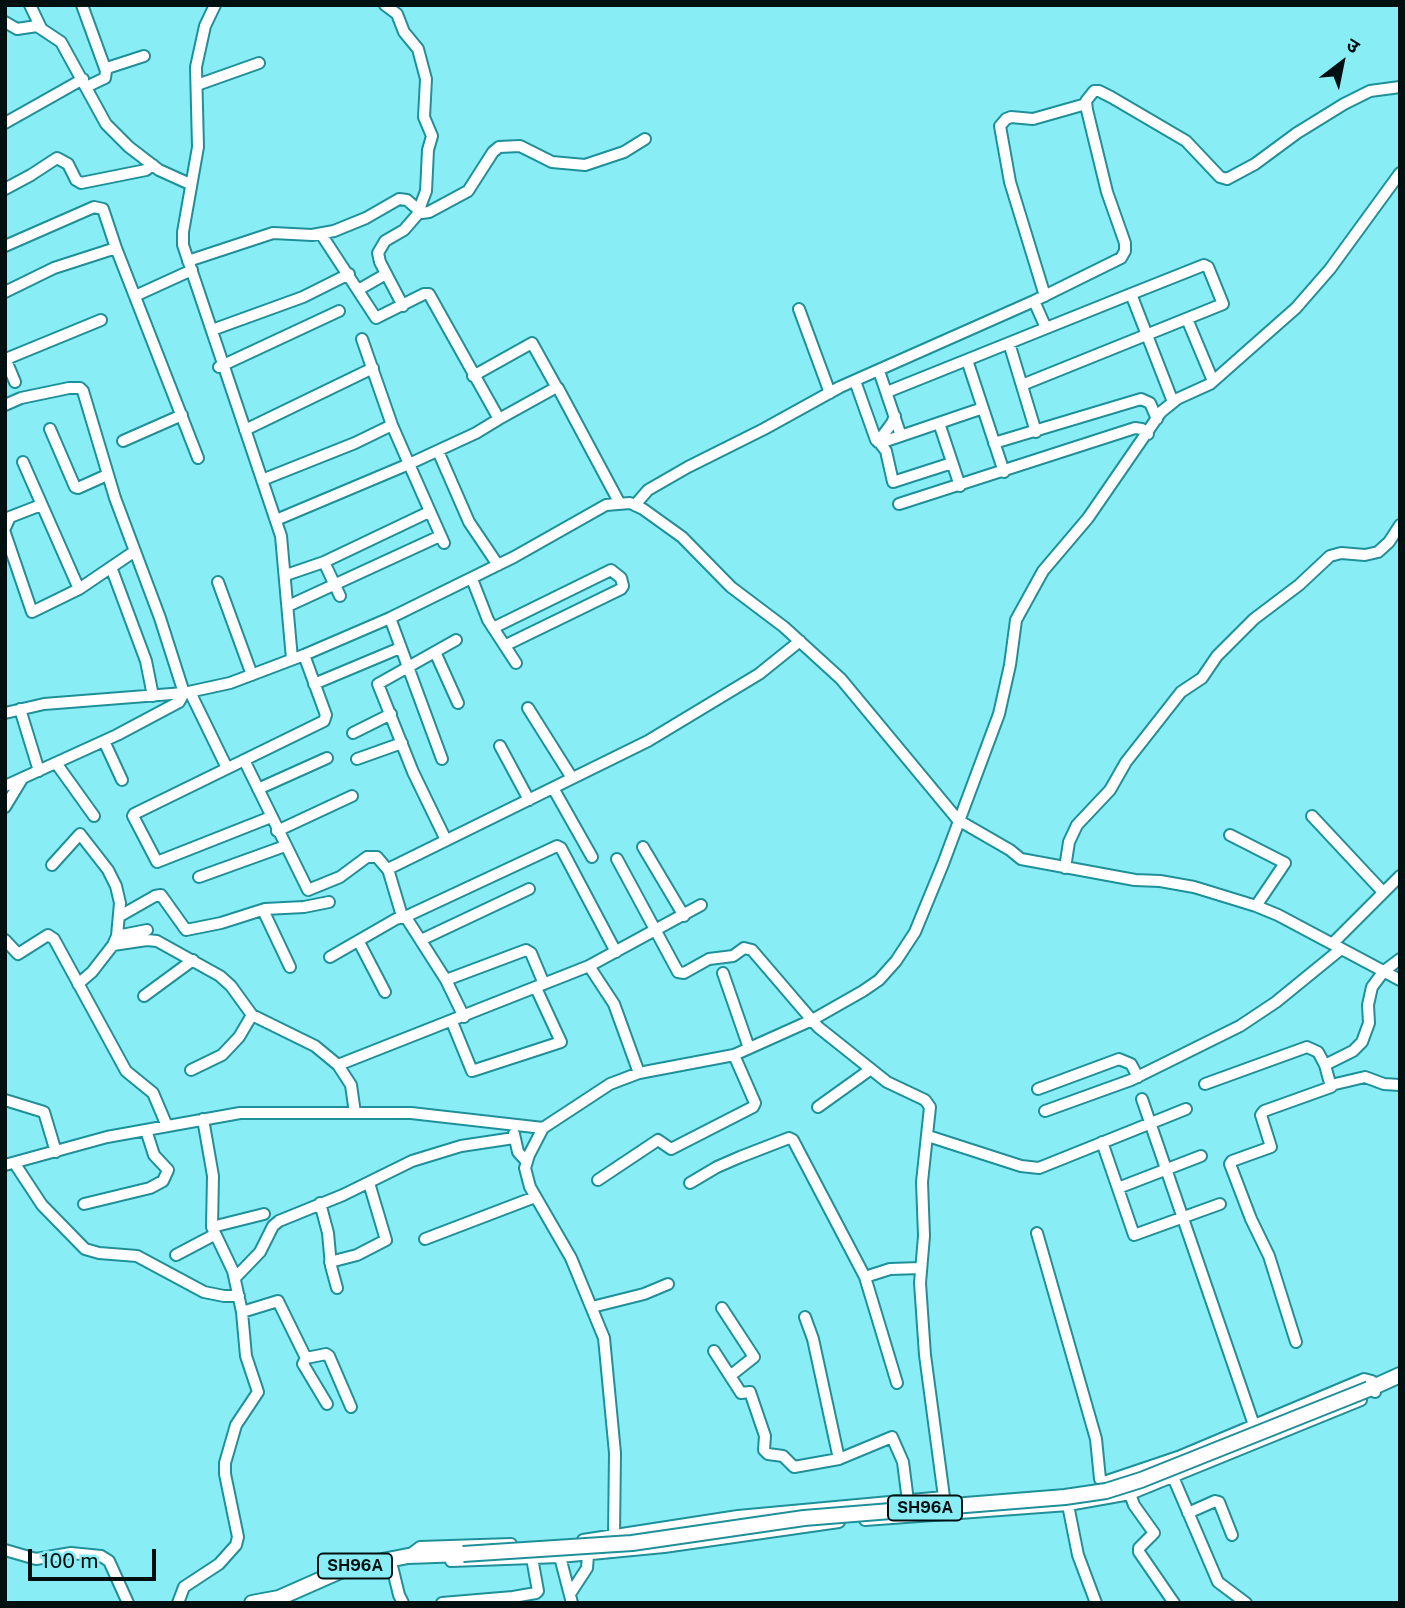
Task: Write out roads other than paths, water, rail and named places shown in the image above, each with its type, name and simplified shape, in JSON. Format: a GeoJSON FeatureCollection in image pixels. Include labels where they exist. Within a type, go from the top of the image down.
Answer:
{"type":"FeatureCollection","features":[{"type":"Feature","properties":{"kind":"main road","name":"SH96A"},"geometry":{"type":"LineString","coordinates":[[252,1603],[279,1598],[347,1568],[390,1558],[632,1543],[804,1518],[1065,1497],[1106,1490],[1141,1480],[1400,1375]]}},
{"type":"Feature","properties":{"kind":"street"},"geometry":{"type":"LineString","coordinates":[[30,5],[41,28]]}},
{"type":"Feature","properties":{"kind":"street"},"geometry":{"type":"LineString","coordinates":[[82,5],[107,71]]}},
{"type":"Feature","properties":{"kind":"street"},"geometry":{"type":"LineString","coordinates":[[215,5],[200,44],[197,67],[198,147],[190,184],[183,245],[212,330],[221,366],[281,536],[288,606],[298,657],[314,684],[326,715],[324,721],[134,815],[157,862],[271,817]]}},
{"type":"Feature","properties":{"kind":"street"},"geometry":{"type":"LineString","coordinates":[[385,5],[397,14],[404,32],[416,44],[426,73],[424,117],[432,136],[428,150],[426,187],[419,211],[409,226],[379,249],[378,257],[403,306]]}},
{"type":"Feature","properties":{"kind":"street"},"geometry":{"type":"LineString","coordinates":[[5,22],[17,29],[37,26],[61,42],[106,124],[129,147],[153,165],[190,184]]}},
{"type":"Feature","properties":{"kind":"street"},"geometry":{"type":"LineString","coordinates":[[5,123],[84,83],[105,78],[107,68],[144,56]]}},
{"type":"Feature","properties":{"kind":"street"},"geometry":{"type":"LineString","coordinates":[[197,85],[259,63]]}},
{"type":"Feature","properties":{"kind":"street"},"geometry":{"type":"LineString","coordinates":[[635,505],[648,490],[688,467],[830,393],[1045,296],[1121,258],[1125,243],[1107,192],[1086,104],[1094,91],[1099,90],[1186,141],[1220,177],[1227,179],[1255,164],[1344,104],[1370,91],[1400,87]]}},
{"type":"Feature","properties":{"kind":"street"},"geometry":{"type":"LineString","coordinates":[[1045,296],[1010,182],[1000,126],[1006,118],[1016,116],[1030,120],[1086,104]]}},
{"type":"Feature","properties":{"kind":"street"},"geometry":{"type":"LineString","coordinates":[[135,296],[190,266],[273,233],[321,234],[351,225],[399,199],[407,200],[422,213],[429,212],[468,191],[499,147],[520,146],[552,162],[585,165],[624,152],[645,139]]}},
{"type":"Feature","properties":{"kind":"street"},"geometry":{"type":"LineString","coordinates":[[5,189],[57,158],[71,166],[76,180],[81,183],[146,170],[153,165]]}},
{"type":"Feature","properties":{"kind":"street"},"geometry":{"type":"LineString","coordinates":[[611,1552],[614,1536],[615,1453],[604,1338],[571,1258],[535,1197],[525,1168],[543,1128],[610,1084],[639,1073],[734,1055],[812,1020],[863,992],[879,980],[896,961],[915,932],[943,864],[999,713],[1010,665],[1014,628],[1022,607],[1049,561],[1088,518],[1161,412],[1173,402],[1199,391],[1213,381],[1253,348],[1311,292],[1400,173]]}},
{"type":"Feature","properties":{"kind":"street"},"geometry":{"type":"LineString","coordinates":[[5,246],[99,206],[103,209],[198,458]]}},
{"type":"Feature","properties":{"kind":"street"},"geometry":{"type":"LineString","coordinates":[[321,234],[376,318],[429,294],[499,419]]}},
{"type":"Feature","properties":{"kind":"street"},"geometry":{"type":"LineString","coordinates":[[5,292],[54,268],[116,248]]}},
{"type":"Feature","properties":{"kind":"street"},"geometry":{"type":"LineString","coordinates":[[887,392],[967,360],[1012,338],[1046,328],[1207,266],[1223,304],[1022,385]]}},
{"type":"Feature","properties":{"kind":"street"},"geometry":{"type":"LineString","coordinates":[[212,330],[303,298],[349,274]]}},
{"type":"Feature","properties":{"kind":"street"},"geometry":{"type":"LineString","coordinates":[[358,290],[386,274]]}},
{"type":"Feature","properties":{"kind":"street"},"geometry":{"type":"LineString","coordinates":[[1131,294],[1173,402]]}},
{"type":"Feature","properties":{"kind":"street"},"geometry":{"type":"LineString","coordinates":[[1034,301],[1046,328]]}},
{"type":"Feature","properties":{"kind":"street"},"geometry":{"type":"LineString","coordinates":[[799,309],[830,393]]}},
{"type":"Feature","properties":{"kind":"street"},"geometry":{"type":"LineString","coordinates":[[221,366],[339,312]]}},
{"type":"Feature","properties":{"kind":"street"},"geometry":{"type":"LineString","coordinates":[[1187,319],[1213,381]]}},
{"type":"Feature","properties":{"kind":"street"},"geometry":{"type":"LineString","coordinates":[[15,382],[5,359],[101,320]]}},
{"type":"Feature","properties":{"kind":"street"},"geometry":{"type":"LineString","coordinates":[[1012,338],[1036,432]]}},
{"type":"Feature","properties":{"kind":"street"},"geometry":{"type":"LineString","coordinates":[[288,606],[442,540],[392,425],[362,339]]}},
{"type":"Feature","properties":{"kind":"street"},"geometry":{"type":"LineString","coordinates":[[473,376],[532,343],[619,502]]}},
{"type":"Feature","properties":{"kind":"street"},"geometry":{"type":"LineString","coordinates":[[967,360],[1004,472]]}},
{"type":"Feature","properties":{"kind":"street"},"geometry":{"type":"LineString","coordinates":[[245,430],[373,368]]}},
{"type":"Feature","properties":{"kind":"street"},"geometry":{"type":"LineString","coordinates":[[879,370],[901,436]]}},
{"type":"Feature","properties":{"kind":"street"},"geometry":{"type":"LineString","coordinates":[[855,381],[879,442],[886,451],[893,482],[952,463]]}},
{"type":"Feature","properties":{"kind":"street"},"geometry":{"type":"LineString","coordinates":[[5,405],[33,395],[80,388],[90,410],[107,475],[187,693],[227,768]]}},
{"type":"Feature","properties":{"kind":"street"},"geometry":{"type":"LineString","coordinates":[[275,520],[438,451],[557,388]]}},
{"type":"Feature","properties":{"kind":"street"},"geometry":{"type":"LineString","coordinates":[[994,443],[1141,398],[1150,403],[1157,419]]}},
{"type":"Feature","properties":{"kind":"street"},"geometry":{"type":"LineString","coordinates":[[879,442],[983,408]]}},
{"type":"Feature","properties":{"kind":"street"},"geometry":{"type":"LineString","coordinates":[[123,441],[181,415]]}},
{"type":"Feature","properties":{"kind":"street"},"geometry":{"type":"LineString","coordinates":[[879,442],[895,416]]}},
{"type":"Feature","properties":{"kind":"street"},"geometry":{"type":"LineString","coordinates":[[939,423],[960,486]]}},
{"type":"Feature","properties":{"kind":"street"},"geometry":{"type":"LineString","coordinates":[[262,480],[355,443],[392,425]]}},
{"type":"Feature","properties":{"kind":"street"},"geometry":{"type":"LineString","coordinates":[[899,504],[1135,428],[1148,434]]}},
{"type":"Feature","properties":{"kind":"street"},"geometry":{"type":"LineString","coordinates":[[50,429],[75,487],[107,475]]}},
{"type":"Feature","properties":{"kind":"street"},"geometry":{"type":"LineString","coordinates":[[438,451],[470,523],[498,565]]}},
{"type":"Feature","properties":{"kind":"street"},"geometry":{"type":"LineString","coordinates":[[23,462],[79,589]]}},
{"type":"Feature","properties":{"kind":"street"},"geometry":{"type":"LineString","coordinates":[[5,713],[44,704],[187,693],[230,683],[390,618],[472,579],[606,505],[619,502],[635,505],[682,537],[732,587],[800,641],[841,679],[958,820],[1021,859],[1135,880],[1194,887],[1256,906],[1400,980]]}},
{"type":"Feature","properties":{"kind":"street"},"geometry":{"type":"LineString","coordinates":[[41,505],[10,517],[6,536],[32,612],[79,589],[135,551]]}},
{"type":"Feature","properties":{"kind":"street"},"geometry":{"type":"LineString","coordinates":[[286,575],[324,562],[429,512]]}},
{"type":"Feature","properties":{"kind":"street"},"geometry":{"type":"LineString","coordinates":[[1065,868],[1069,842],[1077,825],[1110,790],[1126,762],[1181,692],[1202,678],[1224,648],[1254,619],[1299,585],[1330,556],[1378,552],[1389,542],[1400,525]]}},
{"type":"Feature","properties":{"kind":"street"},"geometry":{"type":"LineString","coordinates":[[324,562],[340,596]]}},
{"type":"Feature","properties":{"kind":"street"},"geometry":{"type":"LineString","coordinates":[[111,567],[146,661],[153,696]]}},
{"type":"Feature","properties":{"kind":"street"},"geometry":{"type":"LineString","coordinates":[[493,628],[611,570],[621,578],[621,589],[506,645]]}},
{"type":"Feature","properties":{"kind":"street"},"geometry":{"type":"LineString","coordinates":[[472,579],[484,612],[516,663]]}},
{"type":"Feature","properties":{"kind":"street"},"geometry":{"type":"LineString","coordinates":[[218,582],[252,675]]}},
{"type":"Feature","properties":{"kind":"street"},"geometry":{"type":"LineString","coordinates":[[390,618],[442,759]]}},
{"type":"Feature","properties":{"kind":"street"},"geometry":{"type":"LineString","coordinates":[[446,840],[413,772],[378,684],[456,640]]}},
{"type":"Feature","properties":{"kind":"street"},"geometry":{"type":"LineString","coordinates":[[387,870],[648,741],[748,682],[800,641]]}},
{"type":"Feature","properties":{"kind":"street"},"geometry":{"type":"LineString","coordinates":[[314,684],[400,648]]}},
{"type":"Feature","properties":{"kind":"street"},"geometry":{"type":"LineString","coordinates":[[435,652],[458,703]]}},
{"type":"Feature","properties":{"kind":"street"},"geometry":{"type":"LineString","coordinates":[[5,786],[104,741],[179,702],[187,693]]}},
{"type":"Feature","properties":{"kind":"street"},"geometry":{"type":"LineString","coordinates":[[528,708],[572,778]]}},
{"type":"Feature","properties":{"kind":"street"},"geometry":{"type":"LineString","coordinates":[[20,709],[39,771]]}},
{"type":"Feature","properties":{"kind":"street"},"geometry":{"type":"LineString","coordinates":[[353,733],[391,714]]}},
{"type":"Feature","properties":{"kind":"street"},"geometry":{"type":"LineString","coordinates":[[104,741],[122,780]]}},
{"type":"Feature","properties":{"kind":"street"},"geometry":{"type":"LineString","coordinates":[[356,759],[402,743]]}},
{"type":"Feature","properties":{"kind":"street"},"geometry":{"type":"LineString","coordinates":[[500,746],[529,800]]}},
{"type":"Feature","properties":{"kind":"street"},"geometry":{"type":"LineString","coordinates":[[258,789],[327,758]]}},
{"type":"Feature","properties":{"kind":"street"},"geometry":{"type":"LineString","coordinates":[[244,760],[309,891],[340,877],[367,857],[377,857],[387,870],[405,916],[446,980],[464,1017]]}},
{"type":"Feature","properties":{"kind":"street"},"geometry":{"type":"LineString","coordinates":[[56,764],[94,816]]}},
{"type":"Feature","properties":{"kind":"street"},"geometry":{"type":"LineString","coordinates":[[5,807],[22,779]]}},
{"type":"Feature","properties":{"kind":"street"},"geometry":{"type":"LineString","coordinates":[[553,788],[592,857]]}},
{"type":"Feature","properties":{"kind":"street"},"geometry":{"type":"LineString","coordinates":[[277,831],[352,796]]}},
{"type":"Feature","properties":{"kind":"street"},"geometry":{"type":"LineString","coordinates":[[1312,816],[1383,892]]}},
{"type":"Feature","properties":{"kind":"street"},"geometry":{"type":"LineString","coordinates":[[51,865],[78,835],[83,836],[108,870],[116,886],[120,916],[115,941],[92,972],[78,984]]}},
{"type":"Feature","properties":{"kind":"street"},"geometry":{"type":"LineString","coordinates":[[1230,835],[1284,863],[1256,906]]}},
{"type":"Feature","properties":{"kind":"street"},"geometry":{"type":"LineString","coordinates":[[199,877],[285,846]]}},
{"type":"Feature","properties":{"kind":"street"},"geometry":{"type":"LineString","coordinates":[[330,957],[405,916],[558,846],[616,952]]}},
{"type":"Feature","properties":{"kind":"street"},"geometry":{"type":"LineString","coordinates":[[643,847],[684,916]]}},
{"type":"Feature","properties":{"kind":"street"},"geometry":{"type":"LineString","coordinates":[[617,859],[680,973],[709,959],[733,956],[744,948],[752,950],[812,1020],[898,1089],[928,1104],[931,1111],[922,1182],[924,1236],[921,1268],[925,1355],[946,1513]]}},
{"type":"Feature","properties":{"kind":"street"},"geometry":{"type":"LineString","coordinates":[[1045,1111],[1138,1077],[1240,1026],[1276,1002],[1337,946],[1400,876]]}},
{"type":"Feature","properties":{"kind":"street"},"geometry":{"type":"LineString","coordinates":[[421,940],[528,889]]}},
{"type":"Feature","properties":{"kind":"street"},"geometry":{"type":"LineString","coordinates":[[120,916],[159,895],[168,902],[184,930],[221,923],[263,910],[329,902]]}},
{"type":"Feature","properties":{"kind":"street"},"geometry":{"type":"LineString","coordinates":[[338,1065],[589,967],[701,905]]}},
{"type":"Feature","properties":{"kind":"street"},"geometry":{"type":"LineString","coordinates":[[263,910],[290,967]]}},
{"type":"Feature","properties":{"kind":"street"},"geometry":{"type":"LineString","coordinates":[[115,941],[147,930]]}},
{"type":"Feature","properties":{"kind":"street"},"geometry":{"type":"LineString","coordinates":[[5,940],[18,954],[50,935],[54,939],[126,1071],[155,1096],[167,1126]]}},
{"type":"Feature","properties":{"kind":"street"},"geometry":{"type":"LineString","coordinates":[[115,941],[156,940],[220,976],[231,986],[252,1015],[315,1046],[338,1065],[351,1085],[355,1113]]}},
{"type":"Feature","properties":{"kind":"street"},"geometry":{"type":"LineString","coordinates":[[359,942],[385,992]]}},
{"type":"Feature","properties":{"kind":"street"},"geometry":{"type":"LineString","coordinates":[[446,980],[526,950],[531,953],[561,1042],[472,1071],[452,1022]]}},
{"type":"Feature","properties":{"kind":"street"},"geometry":{"type":"LineString","coordinates":[[1325,1065],[1353,1051],[1362,1042],[1369,1023],[1369,996],[1372,987],[1384,971],[1400,959]]}},
{"type":"Feature","properties":{"kind":"street"},"geometry":{"type":"LineString","coordinates":[[144,996],[193,960]]}},
{"type":"Feature","properties":{"kind":"street"},"geometry":{"type":"LineString","coordinates":[[589,967],[614,1004],[639,1073]]}},
{"type":"Feature","properties":{"kind":"street"},"geometry":{"type":"LineString","coordinates":[[723,973],[750,1048]]}},
{"type":"Feature","properties":{"kind":"street"},"geometry":{"type":"LineString","coordinates":[[191,1070],[222,1055],[239,1037],[252,1015]]}},
{"type":"Feature","properties":{"kind":"street"},"geometry":{"type":"LineString","coordinates":[[1205,1084],[1307,1047],[1318,1052],[1331,1086]]}},
{"type":"Feature","properties":{"kind":"street"},"geometry":{"type":"LineString","coordinates":[[598,1180],[658,1140],[671,1149],[753,1107],[755,1103],[734,1055]]}},
{"type":"Feature","properties":{"kind":"street"},"geometry":{"type":"LineString","coordinates":[[1038,1088],[1119,1059],[1130,1064],[1138,1077]]}},
{"type":"Feature","properties":{"kind":"street"},"geometry":{"type":"LineString","coordinates":[[818,1107],[871,1069]]}},
{"type":"Feature","properties":{"kind":"street"},"geometry":{"type":"LineString","coordinates":[[1296,1342],[1269,1256],[1251,1219],[1230,1164],[1271,1147],[1261,1115],[1264,1111],[1331,1086],[1365,1077],[1384,1084],[1400,1085]]}},
{"type":"Feature","properties":{"kind":"street"},"geometry":{"type":"LineString","coordinates":[[1142,1099],[1254,1425]]}},
{"type":"Feature","properties":{"kind":"street"},"geometry":{"type":"LineString","coordinates":[[5,1100],[44,1112],[56,1152]]}},
{"type":"Feature","properties":{"kind":"street"},"geometry":{"type":"LineString","coordinates":[[928,1136],[1039,1168],[1186,1110]]}},
{"type":"Feature","properties":{"kind":"street"},"geometry":{"type":"LineString","coordinates":[[239,1296],[204,1292],[137,1256],[85,1249],[42,1205],[10,1165],[107,1137],[240,1112],[411,1113],[543,1128]]}},
{"type":"Feature","properties":{"kind":"street"},"geometry":{"type":"LineString","coordinates":[[178,1603],[184,1587],[219,1564],[238,1541],[225,1463],[236,1425],[258,1392],[246,1356],[242,1312],[229,1260],[213,1231],[213,1176],[203,1119]]}},
{"type":"Feature","properties":{"kind":"street"},"geometry":{"type":"LineString","coordinates":[[495,1122],[514,1139]]}},
{"type":"Feature","properties":{"kind":"street"},"geometry":{"type":"LineString","coordinates":[[516,1125],[514,1139],[518,1152],[527,1161]]}},
{"type":"Feature","properties":{"kind":"street"},"geometry":{"type":"LineString","coordinates":[[84,1204],[150,1188],[163,1181],[168,1170],[154,1155],[146,1130]]}},
{"type":"Feature","properties":{"kind":"street"},"geometry":{"type":"LineString","coordinates":[[234,1278],[260,1252],[273,1226],[411,1161],[437,1152],[493,1140],[514,1139]]}},
{"type":"Feature","properties":{"kind":"street"},"geometry":{"type":"LineString","coordinates":[[690,1183],[740,1157],[792,1139],[865,1277],[897,1383]]}},
{"type":"Feature","properties":{"kind":"street"},"geometry":{"type":"LineString","coordinates":[[1102,1142],[1135,1235],[1220,1204]]}},
{"type":"Feature","properties":{"kind":"street"},"geometry":{"type":"LineString","coordinates":[[1118,1188],[1201,1156]]}},
{"type":"Feature","properties":{"kind":"street"},"geometry":{"type":"LineString","coordinates":[[330,1262],[357,1255],[386,1240],[369,1182]]}},
{"type":"Feature","properties":{"kind":"street"},"geometry":{"type":"LineString","coordinates":[[425,1239],[535,1197]]}},
{"type":"Feature","properties":{"kind":"street"},"geometry":{"type":"LineString","coordinates":[[320,1203],[337,1288]]}},
{"type":"Feature","properties":{"kind":"street"},"geometry":{"type":"LineString","coordinates":[[176,1255],[213,1231],[264,1214]]}},
{"type":"Feature","properties":{"kind":"street"},"geometry":{"type":"LineString","coordinates":[[944,1497],[738,1516],[560,1542],[420,1547],[408,1556],[422,1562],[434,1562],[589,1555],[812,1525],[1069,1505],[1130,1494],[1375,1392],[1370,1379],[1364,1379],[1178,1457],[1107,1482],[1100,1479],[1097,1439],[1037,1233]]}},
{"type":"Feature","properties":{"kind":"street"},"geometry":{"type":"LineString","coordinates":[[865,1277],[890,1269],[921,1268]]}},
{"type":"Feature","properties":{"kind":"street"},"geometry":{"type":"LineString","coordinates":[[592,1307],[644,1294],[668,1284]]}},
{"type":"Feature","properties":{"kind":"street"},"geometry":{"type":"LineString","coordinates":[[242,1312],[278,1301],[306,1358]]}},
{"type":"Feature","properties":{"kind":"street"},"geometry":{"type":"LineString","coordinates":[[722,1308],[754,1357],[730,1376]]}},
{"type":"Feature","properties":{"kind":"street"},"geometry":{"type":"LineString","coordinates":[[806,1317],[839,1459]]}},
{"type":"Feature","properties":{"kind":"street"},"geometry":{"type":"LineString","coordinates":[[714,1351],[741,1393],[750,1392],[765,1436],[764,1450],[768,1454],[783,1457],[794,1467],[839,1459],[892,1437],[903,1462],[908,1501]]}},
{"type":"Feature","properties":{"kind":"street"},"geometry":{"type":"LineString","coordinates":[[306,1358],[328,1355],[351,1407]]}},
{"type":"Feature","properties":{"kind":"street"},"geometry":{"type":"LineString","coordinates":[[306,1358],[303,1364],[327,1404]]}},
{"type":"Feature","properties":{"kind":"street"},"geometry":{"type":"LineString","coordinates":[[1172,1477],[1218,1582],[1246,1603]]}},
{"type":"Feature","properties":{"kind":"street"},"geometry":{"type":"LineString","coordinates":[[1130,1494],[1154,1533],[1139,1548],[1139,1552],[1174,1603]]}},
{"type":"Feature","properties":{"kind":"street"},"geometry":{"type":"LineString","coordinates":[[1188,1513],[1219,1502],[1232,1535]]}},
{"type":"Feature","properties":{"kind":"street"},"geometry":{"type":"LineString","coordinates":[[1069,1505],[1078,1555],[1096,1603]]}},
{"type":"Feature","properties":{"kind":"street"},"geometry":{"type":"LineString","coordinates":[[5,1549],[36,1559],[71,1553],[101,1556],[109,1561],[128,1603]]}},
{"type":"Feature","properties":{"kind":"street"},"geometry":{"type":"LineString","coordinates":[[571,1598],[587,1568],[589,1555]]}},
{"type":"Feature","properties":{"kind":"street"},"geometry":{"type":"LineString","coordinates":[[560,1557],[571,1598]]}},
{"type":"Feature","properties":{"kind":"street"},"geometry":{"type":"LineString","coordinates":[[390,1558],[403,1603]]}},
{"type":"Feature","properties":{"kind":"street"},"geometry":{"type":"LineString","coordinates":[[442,1603],[537,1593],[532,1558]]}}]}
